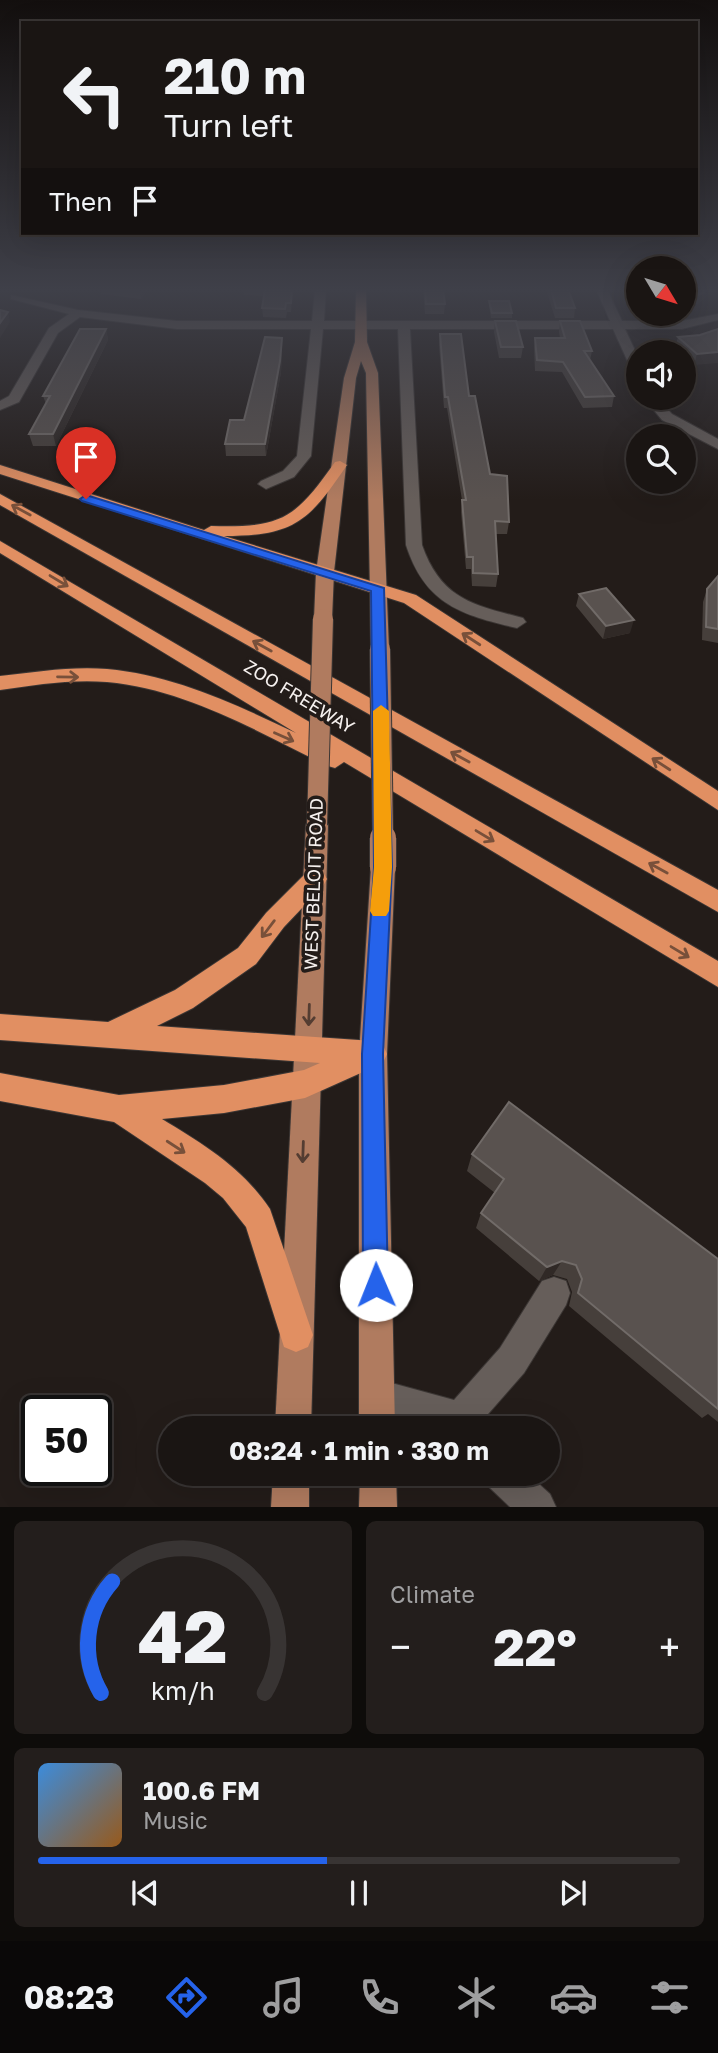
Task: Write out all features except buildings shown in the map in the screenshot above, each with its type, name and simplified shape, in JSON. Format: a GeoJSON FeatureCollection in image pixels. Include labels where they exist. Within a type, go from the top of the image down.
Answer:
{"type":"FeatureCollection","features":[{"type":"Feature","properties":{"kind":"highway"},"geometry":{"type":"LineString","coordinates":[[186,531],[253,530],[291,519],[307,510],[340,465]]}},
{"type":"Feature","properties":{"kind":"highway"},"geometry":{"type":"LineString","coordinates":[[0,469],[186,531],[410,599],[718,802]]}},
{"type":"Feature","properties":{"kind":"highway","name":"ZOO FREEWAY"},"geometry":{"type":"LineString","coordinates":[[0,499],[718,902]]}},
{"type":"Feature","properties":{"kind":"highway","name":"ZOO FREEWAY"},"geometry":{"type":"LineString","coordinates":[[0,546],[718,975]]}},
{"type":"Feature","properties":{"kind":"highway"},"geometry":{"type":"LineString","coordinates":[[0,683],[49,676],[121,677],[184,691],[426,801]]}},
{"type":"Feature","properties":{"kind":"highway"},"geometry":{"type":"LineString","coordinates":[[105,1037],[184,999],[247,956],[275,920],[315,879]]}},
{"type":"Feature","properties":{"kind":"highway"},"geometry":{"type":"LineString","coordinates":[[0,1027],[105,1037],[373,1054]]}},
{"type":"Feature","properties":{"kind":"highway"},"geometry":{"type":"LineString","coordinates":[[0,1087],[119,1110],[224,1099],[305,1084],[373,1054]]}},
{"type":"Feature","properties":{"kind":"highway"},"geometry":{"type":"LineString","coordinates":[[119,1110],[204,1166],[251,1202],[296,1335]]}},
{"type":"Feature","properties":{"kind":"main road","name":"WEST BELOIT ROAD"},"geometry":{"type":"LineString","coordinates":[[293,1416],[323,619],[326,572],[350,378],[355,359]]}},
{"type":"Feature","properties":{"kind":"main road","name":"WEST BELOIT ROAD"},"geometry":{"type":"LineString","coordinates":[[368,359],[372,373],[383,867],[373,1054],[377,1412]]}},
{"type":"Feature","properties":{"kind":"main road"},"geometry":{"type":"LineString","coordinates":[[290,1507],[291,1486]]}},
{"type":"Feature","properties":{"kind":"main road"},"geometry":{"type":"LineString","coordinates":[[378,1486],[378,1507]]}},
{"type":"Feature","properties":{"kind":"street"},"geometry":{"type":"LineString","coordinates":[[0,406],[14,399],[37,359]]}},
{"type":"Feature","properties":{"kind":"street"},"geometry":{"type":"LineString","coordinates":[[266,484],[279,480],[301,464],[313,359]]}},
{"type":"Feature","properties":{"kind":"street"},"geometry":{"type":"LineString","coordinates":[[405,359],[414,545],[419,562],[438,589],[458,604],[484,615],[517,622]]}},
{"type":"Feature","properties":{"kind":"street"},"geometry":{"type":"LineString","coordinates":[[661,410],[686,430],[718,445]]}},
{"type":"Feature","properties":{"kind":"street"},"geometry":{"type":"LineString","coordinates":[[468,1416],[527,1341],[554,1293]]}},
{"type":"Feature","properties":{"kind":"street"},"geometry":{"type":"LineString","coordinates":[[377,1412],[408,1416]]}},
{"type":"Feature","properties":{"kind":"street"},"geometry":{"type":"LineString","coordinates":[[515,1486],[537,1507]]}},
{"type":"Feature","properties":{"kind":"slow traffic"},"geometry":{"type":"LineString","coordinates":[[380,911],[383,867],[381,711]]}},
{"type":"Feature","properties":{"kind":"route"},"geometry":{"type":"LineString","coordinates":[[86,499],[377,588],[383,867],[373,1054],[376,1285]]}}]}
